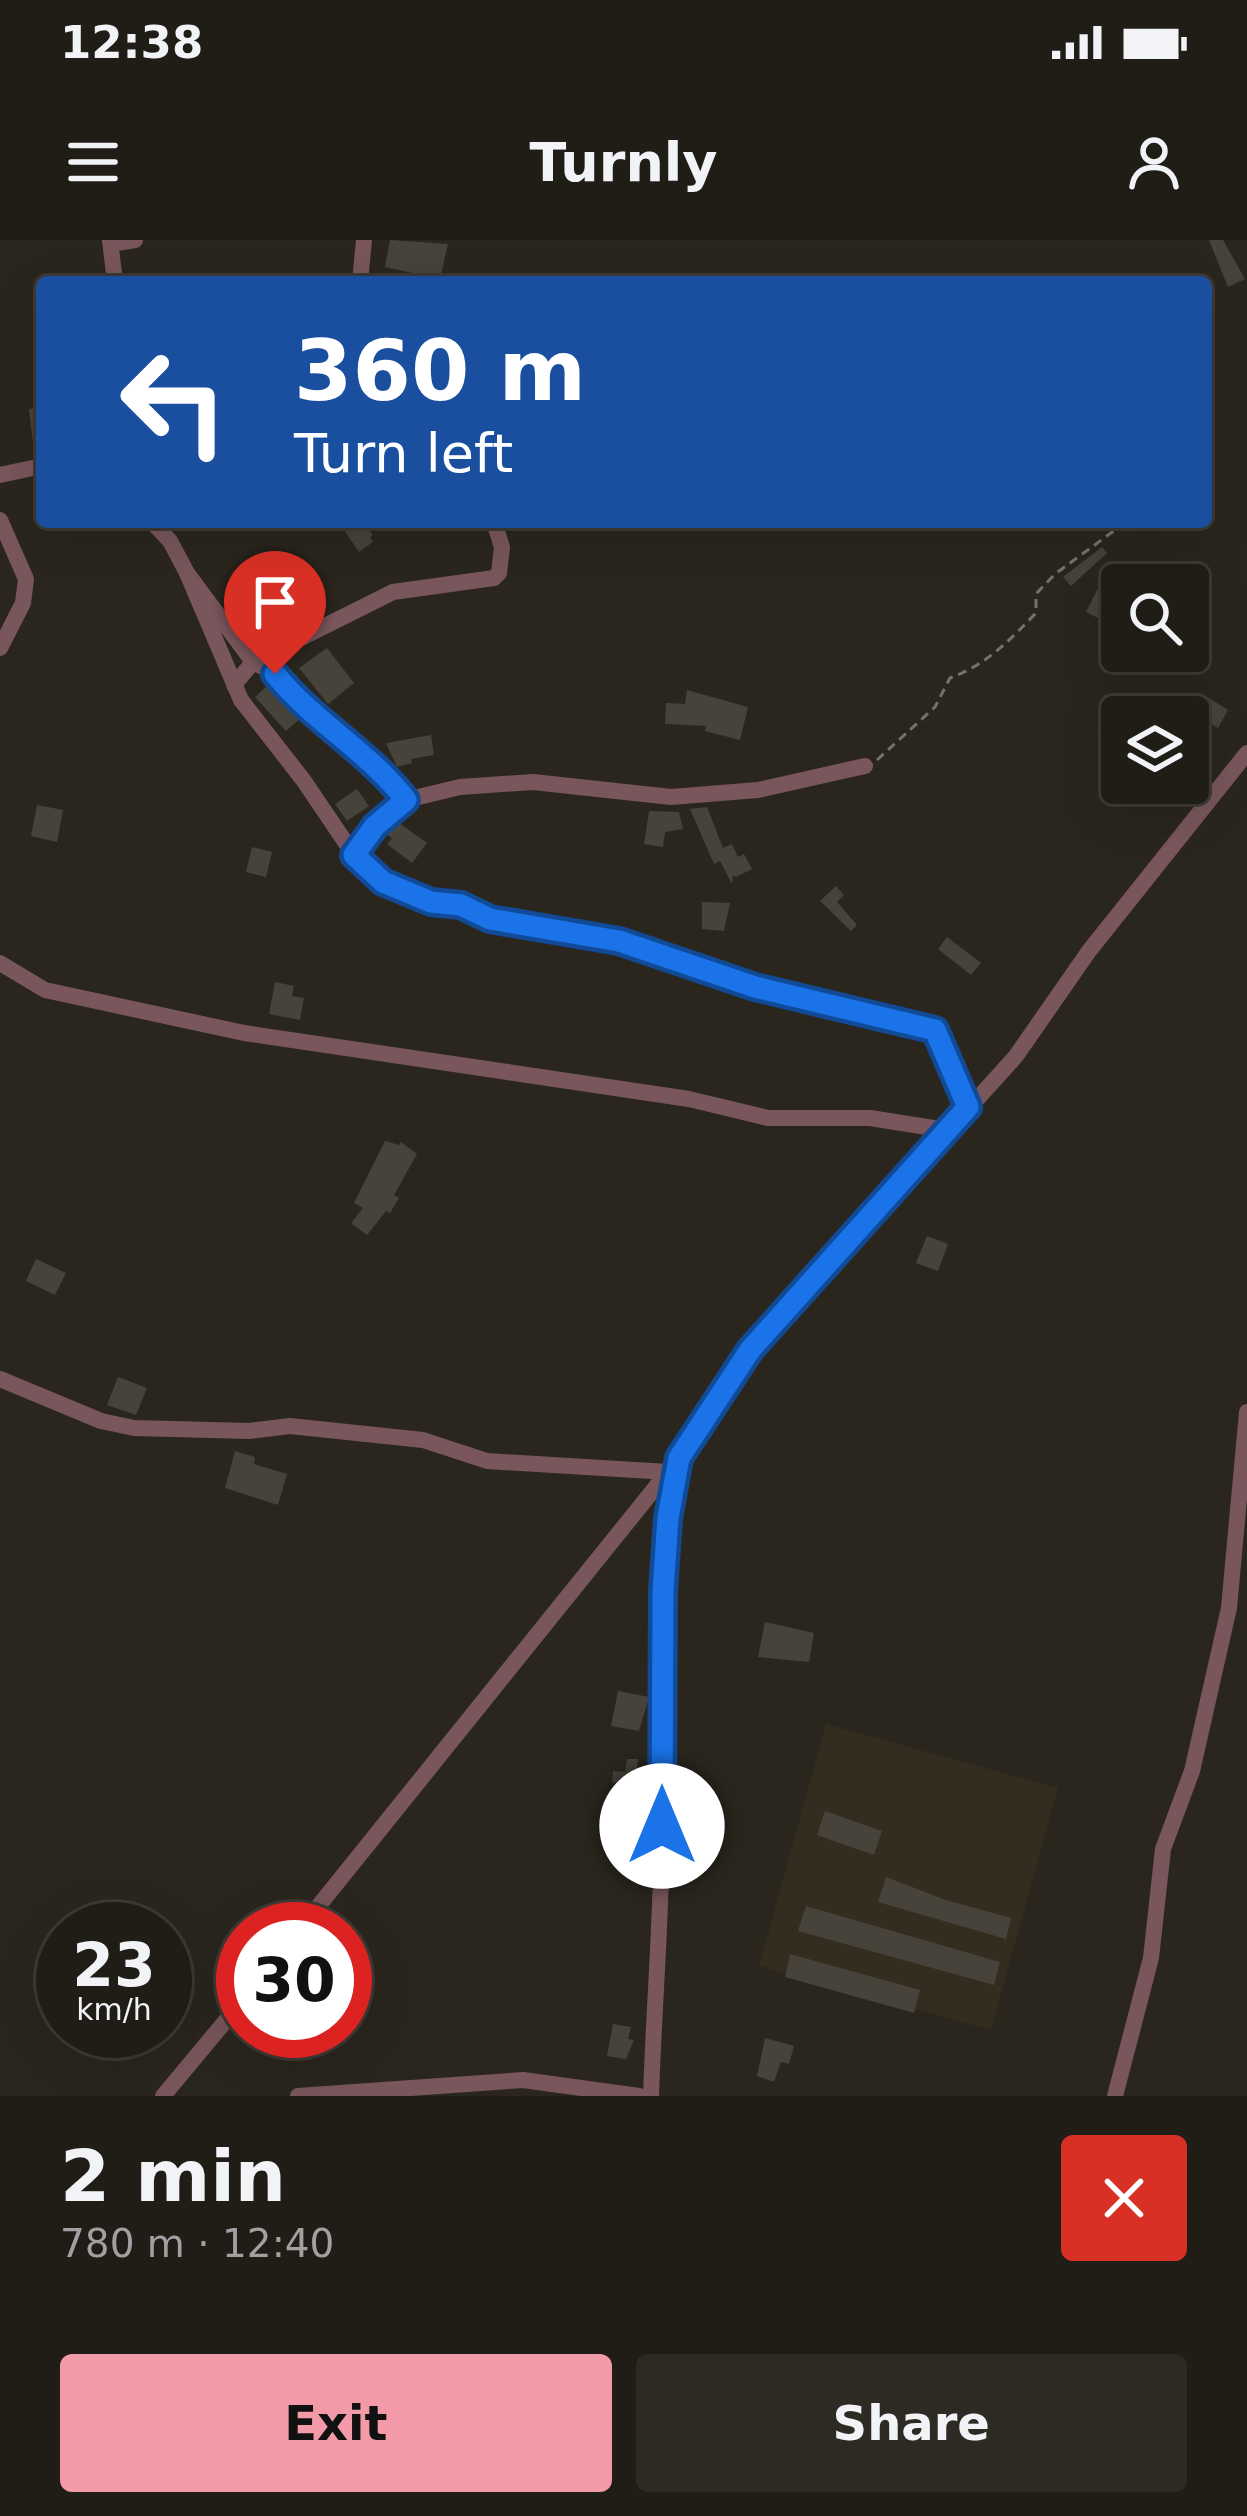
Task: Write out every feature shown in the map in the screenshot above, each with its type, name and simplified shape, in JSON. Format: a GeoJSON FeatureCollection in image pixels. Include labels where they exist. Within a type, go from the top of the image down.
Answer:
{"type":"FeatureCollection","features":[{"type":"Feature","properties":{"kind":"street"},"geometry":{"type":"LineString","coordinates":[[114,276],[111,242],[135,240]]}},
{"type":"Feature","properties":{"kind":"street"},"geometry":{"type":"LineString","coordinates":[[361,276],[364,240]]}},
{"type":"Feature","properties":{"kind":"street"},"geometry":{"type":"LineString","coordinates":[[0,475],[36,467]]}},
{"type":"Feature","properties":{"kind":"street"},"geometry":{"type":"LineString","coordinates":[[0,520],[26,579],[23,603],[0,648]]}},
{"type":"Feature","properties":{"kind":"street"},"geometry":{"type":"LineString","coordinates":[[158,528],[187,573],[241,700],[354,855],[383,882],[431,902],[461,905],[490,919],[619,941],[755,987],[935,1030],[968,1107]]}},
{"type":"Feature","properties":{"kind":"street"},"geometry":{"type":"LineString","coordinates":[[234,685],[253,662],[393,592],[494,578],[502,547],[496,528]]}},
{"type":"Feature","properties":{"kind":"street"},"geometry":{"type":"LineString","coordinates":[[187,573],[253,662],[275,674],[298,702],[381,767],[406,800]]}},
{"type":"Feature","properties":{"kind":"street"},"geometry":{"type":"LineString","coordinates":[[323,1902],[673,1465],[750,1350],[1016,1055],[1089,951],[1247,753]]}},
{"type":"Feature","properties":{"kind":"street"},"geometry":{"type":"LineString","coordinates":[[354,855],[375,826],[406,800],[460,787],[533,782],[671,797],[758,790],[865,766]]}},
{"type":"Feature","properties":{"kind":"street"},"geometry":{"type":"LineString","coordinates":[[0,963],[45,990],[265,1036],[689,1099],[769,1118],[870,1118],[946,1130]]}},
{"type":"Feature","properties":{"kind":"street"},"geometry":{"type":"LineString","coordinates":[[0,1379],[101,1421],[134,1428],[249,1431],[290,1426],[423,1440],[487,1461],[673,1465]]}},
{"type":"Feature","properties":{"kind":"street"},"geometry":{"type":"LineString","coordinates":[[1114,2096],[1151,1958],[1163,1849],[1192,1771],[1229,1607],[1247,1412]]}},
{"type":"Feature","properties":{"kind":"street"},"geometry":{"type":"LineString","coordinates":[[651,2096],[662,1826],[663,1591],[673,1465]]}},
{"type":"Feature","properties":{"kind":"street"},"geometry":{"type":"LineString","coordinates":[[163,2096],[216,2032]]}},
{"type":"Feature","properties":{"kind":"street"},"geometry":{"type":"LineString","coordinates":[[298,2096],[523,2080],[639,2096]]}},
{"type":"Feature","properties":{"kind":"path"},"geometry":{"type":"LineString","coordinates":[[865,766],[884,756],[935,707],[950,678],[977,668],[1008,642],[1036,613],[1036,594],[1055,574],[1118,528]]}},
{"type":"Feature","properties":{"kind":"shaded area"},"geometry":{"type":"Polygon","coordinates":[[[826,1724],[1058,1788],[991,2030],[759,1966],[826,1724]]]}},
{"type":"Feature","properties":{"kind":"building"},"geometry":{"type":"Polygon","coordinates":[[[390,240],[448,244],[441,276],[385,267],[390,240]]]}},
{"type":"Feature","properties":{"kind":"building"},"geometry":{"type":"Polygon","coordinates":[[[1209,240],[1223,240],[1245,279],[1228,287],[1209,240]]]}},
{"type":"Feature","properties":{"kind":"building"},"geometry":{"type":"Polygon","coordinates":[[[36,408],[36,452],[34,452],[29,409],[36,408]]]}},
{"type":"Feature","properties":{"kind":"building"},"geometry":{"type":"Polygon","coordinates":[[[343,528],[368,528],[373,535],[373,542],[359,552],[343,528]]]}},
{"type":"Feature","properties":{"kind":"building"},"geometry":{"type":"Polygon","coordinates":[[[1102,547],[1107,553],[1071,586],[1063,577],[1102,547]]]}},
{"type":"Feature","properties":{"kind":"building"},"geometry":{"type":"Polygon","coordinates":[[[1097,590],[1101,592],[1101,620],[1086,612],[1097,590]]]}},
{"type":"Feature","properties":{"kind":"building"},"geometry":{"type":"Polygon","coordinates":[[[327,648],[354,683],[328,704],[299,668],[327,648]]]}},
{"type":"Feature","properties":{"kind":"building"},"geometry":{"type":"Polygon","coordinates":[[[268,685],[299,720],[286,731],[255,697],[268,685]]]}},
{"type":"Feature","properties":{"kind":"building"},"geometry":{"type":"Polygon","coordinates":[[[687,690],[748,707],[740,740],[705,731],[706,726],[665,724],[666,703],[685,704],[687,690]]]}},
{"type":"Feature","properties":{"kind":"building"},"geometry":{"type":"Polygon","coordinates":[[[1209,698],[1228,710],[1218,728],[1209,723],[1209,698]]]}},
{"type":"Feature","properties":{"kind":"building"},"geometry":{"type":"Polygon","coordinates":[[[431,735],[434,755],[397,767],[386,743],[431,735]]]}},
{"type":"Feature","properties":{"kind":"building"},"geometry":{"type":"Polygon","coordinates":[[[357,789],[369,806],[347,821],[335,804],[357,789]]]}},
{"type":"Feature","properties":{"kind":"building"},"geometry":{"type":"Polygon","coordinates":[[[37,805],[63,810],[57,842],[31,836],[37,805]]]}},
{"type":"Feature","properties":{"kind":"building"},"geometry":{"type":"Polygon","coordinates":[[[707,807],[723,848],[732,844],[752,869],[733,875],[732,884],[720,861],[714,864],[690,809],[707,807]]]}},
{"type":"Feature","properties":{"kind":"building"},"geometry":{"type":"Polygon","coordinates":[[[649,811],[679,812],[683,829],[665,832],[663,847],[644,844],[649,811]]]}},
{"type":"Feature","properties":{"kind":"building"},"geometry":{"type":"Polygon","coordinates":[[[399,823],[427,843],[412,863],[387,844],[392,838],[386,834],[399,823]]]}},
{"type":"Feature","properties":{"kind":"building"},"geometry":{"type":"Polygon","coordinates":[[[252,847],[272,852],[266,877],[246,872],[252,847]]]}},
{"type":"Feature","properties":{"kind":"building"},"geometry":{"type":"Polygon","coordinates":[[[836,886],[844,895],[837,902],[857,925],[851,931],[820,901],[836,886]]]}},
{"type":"Feature","properties":{"kind":"building"},"geometry":{"type":"Polygon","coordinates":[[[702,902],[730,903],[724,931],[702,929],[702,902]]]}},
{"type":"Feature","properties":{"kind":"building"},"geometry":{"type":"Polygon","coordinates":[[[947,937],[981,963],[971,975],[938,949],[947,937]]]}},
{"type":"Feature","properties":{"kind":"building"},"geometry":{"type":"Polygon","coordinates":[[[275,982],[294,986],[292,996],[304,998],[300,1020],[269,1014],[275,982]]]}},
{"type":"Feature","properties":{"kind":"building"},"geometry":{"type":"Polygon","coordinates":[[[385,1141],[401,1142],[417,1154],[394,1195],[399,1198],[390,1213],[386,1211],[367,1235],[351,1223],[363,1208],[354,1203],[385,1141]]]}},
{"type":"Feature","properties":{"kind":"building"},"geometry":{"type":"Polygon","coordinates":[[[927,1236],[948,1244],[938,1271],[916,1263],[927,1236]]]}},
{"type":"Feature","properties":{"kind":"building"},"geometry":{"type":"Polygon","coordinates":[[[36,1259],[66,1273],[55,1295],[26,1281],[36,1259]]]}},
{"type":"Feature","properties":{"kind":"building"},"geometry":{"type":"Polygon","coordinates":[[[118,1377],[147,1388],[136,1415],[107,1405],[118,1377]]]}},
{"type":"Feature","properties":{"kind":"building"},"geometry":{"type":"Polygon","coordinates":[[[235,1451],[255,1457],[254,1464],[287,1474],[278,1505],[225,1488],[235,1451]]]}},
{"type":"Feature","properties":{"kind":"building"},"geometry":{"type":"Polygon","coordinates":[[[765,1622],[814,1633],[809,1662],[758,1657],[765,1622]]]}},
{"type":"Feature","properties":{"kind":"building"},"geometry":{"type":"Polygon","coordinates":[[[618,1691],[649,1697],[639,1731],[611,1726],[618,1691]]]}},
{"type":"Feature","properties":{"kind":"building"},"geometry":{"type":"Polygon","coordinates":[[[627,1759],[638,1759],[634,1806],[622,1805],[624,1784],[612,1783],[613,1771],[625,1772],[627,1759]]]}},
{"type":"Feature","properties":{"kind":"building"},"geometry":{"type":"Polygon","coordinates":[[[825,1811],[882,1831],[874,1855],[817,1835],[825,1811]]]}},
{"type":"Feature","properties":{"kind":"building"},"geometry":{"type":"Polygon","coordinates":[[[886,1877],[1011,1918],[1006,1939],[878,1902],[886,1877]]]}},
{"type":"Feature","properties":{"kind":"building"},"geometry":{"type":"Polygon","coordinates":[[[806,1906],[1000,1962],[994,1985],[798,1931],[806,1906]]]}},
{"type":"Feature","properties":{"kind":"building"},"geometry":{"type":"Polygon","coordinates":[[[790,1954],[920,1990],[914,2013],[785,1977],[790,1954]]]}},
{"type":"Feature","properties":{"kind":"building"},"geometry":{"type":"Polygon","coordinates":[[[613,2024],[631,2027],[628,2039],[634,2040],[626,2059],[607,2056],[613,2024]]]}},
{"type":"Feature","properties":{"kind":"building"},"geometry":{"type":"Polygon","coordinates":[[[765,2038],[794,2046],[789,2064],[781,2062],[774,2082],[757,2076],[765,2038]]]}},
{"type":"Feature","properties":{"kind":"route"},"geometry":{"type":"LineString","coordinates":[[275,674],[298,702],[381,767],[406,800],[375,826],[354,855],[383,882],[431,902],[461,905],[490,919],[619,941],[694,970],[935,1030],[968,1107],[750,1350],[679,1458],[668,1518],[663,1591],[662,1826]]}}]}
